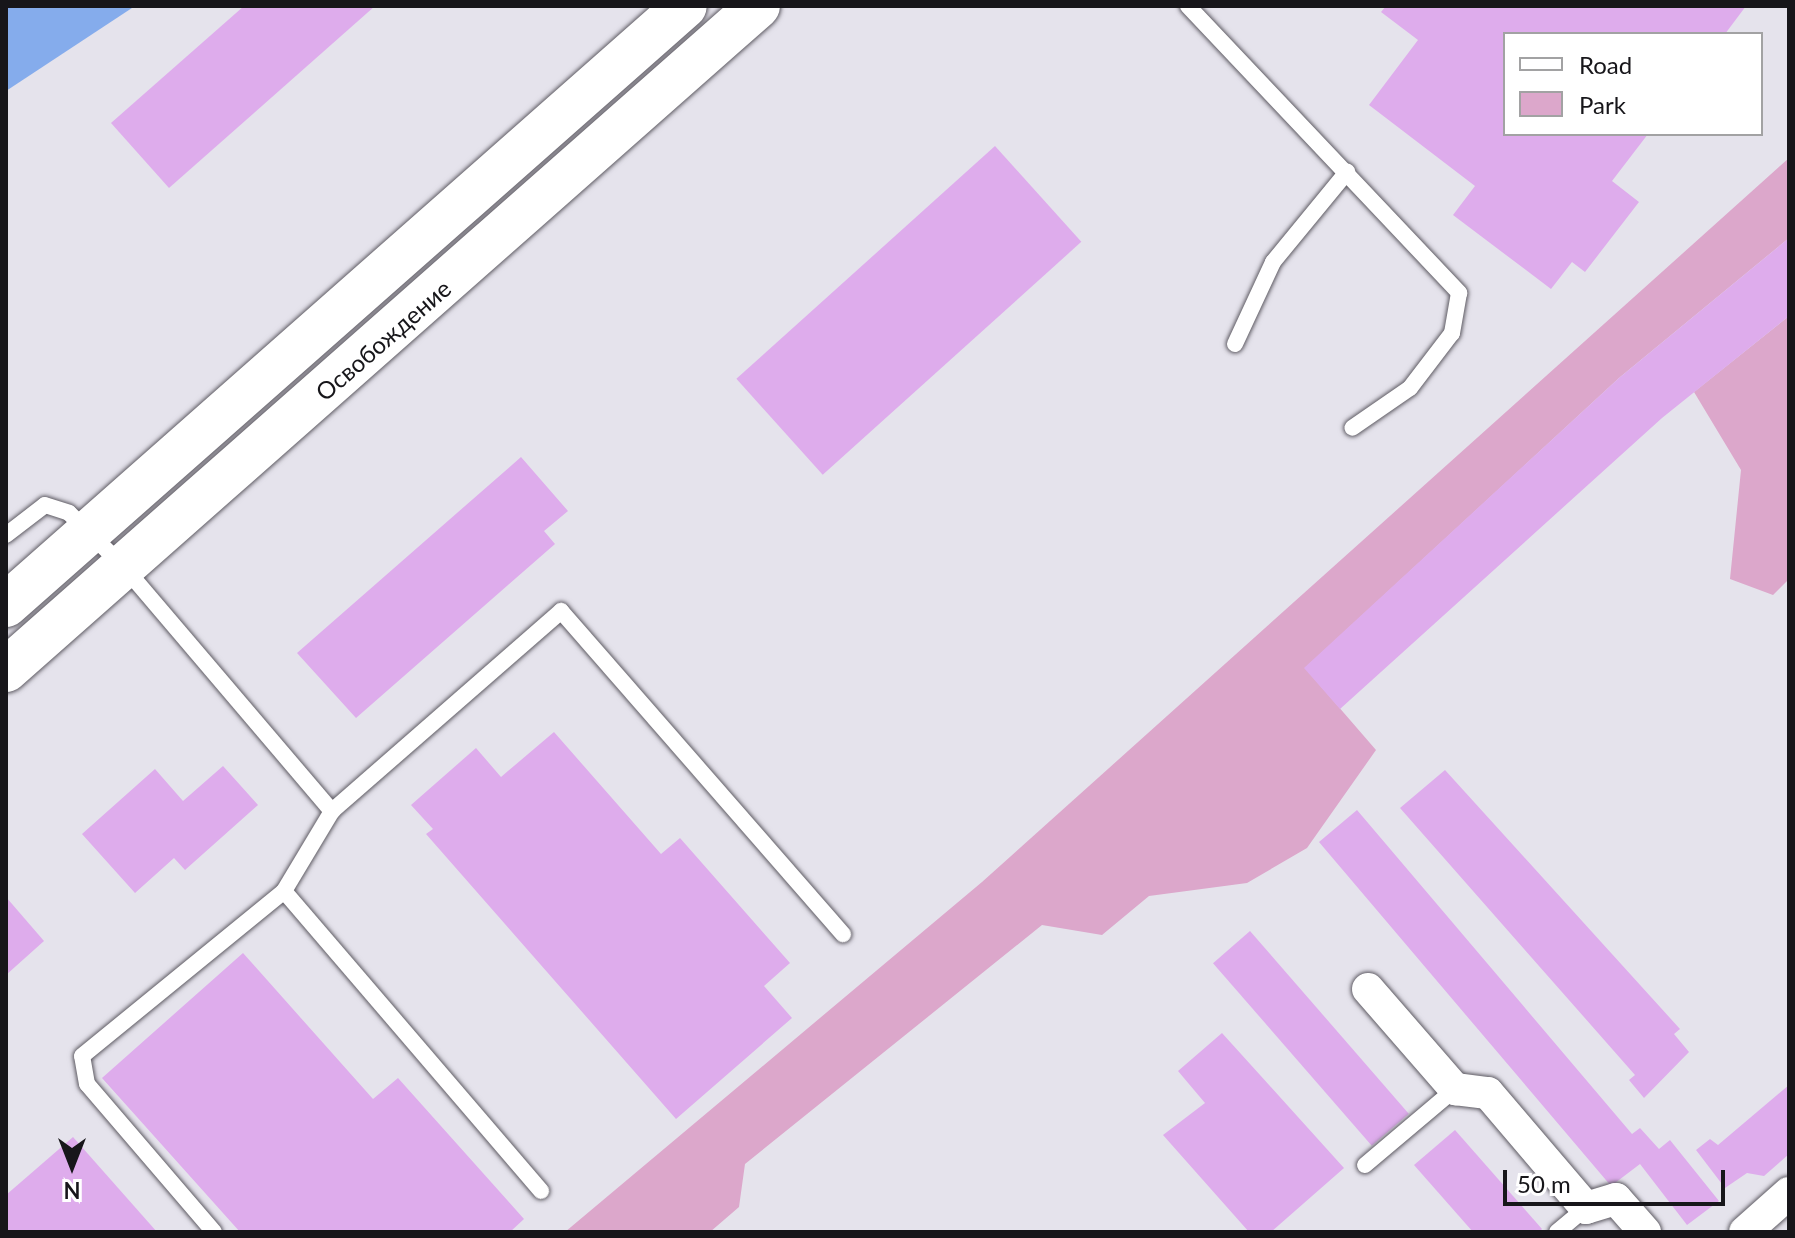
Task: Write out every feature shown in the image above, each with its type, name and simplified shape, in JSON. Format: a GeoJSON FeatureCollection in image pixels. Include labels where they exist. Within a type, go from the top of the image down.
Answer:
{"type":"FeatureCollection","features":[{"type":"Feature","properties":{"kind":"street","name":"Освобождение"},"geometry":{"type":"LineString","coordinates":[[6,605],[685,6]]}},
{"type":"Feature","properties":{"kind":"street","name":"Освобождение"},"geometry":{"type":"LineString","coordinates":[[6,670],[758,6]]}},
{"type":"Feature","properties":{"kind":"street"},"geometry":{"type":"LineString","coordinates":[[1368,989],[1455,1089],[1488,1093],[1586,1208],[1616,1199],[1645,1232]]}},
{"type":"Feature","properties":{"kind":"street"},"geometry":{"type":"LineString","coordinates":[[1745,1232],[1789,1193]]}},
{"type":"Feature","properties":{"kind":"lane"},"geometry":{"type":"LineString","coordinates":[[1188,6],[1459,293],[1452,333],[1410,388],[1352,428]]}},
{"type":"Feature","properties":{"kind":"lane"},"geometry":{"type":"LineString","coordinates":[[1235,344],[1273,262],[1347,172]]}},
{"type":"Feature","properties":{"kind":"lane"},"geometry":{"type":"LineString","coordinates":[[6,535],[45,505],[90,531],[332,811]]}},
{"type":"Feature","properties":{"kind":"lane"},"geometry":{"type":"LineString","coordinates":[[214,1232],[87,1084],[82,1056],[284,891],[332,811],[561,611],[843,934]]}},
{"type":"Feature","properties":{"kind":"lane"},"geometry":{"type":"LineString","coordinates":[[284,891],[541,1191]]}},
{"type":"Feature","properties":{"kind":"lane"},"geometry":{"type":"LineString","coordinates":[[1365,1165],[1455,1089]]}},
{"type":"Feature","properties":{"kind":"lane"},"geometry":{"type":"LineString","coordinates":[[1557,1232],[1586,1208]]}},
{"type":"Feature","properties":{"kind":"green space"},"geometry":{"type":"Polygon","coordinates":[[[1789,158],[1789,238],[1619,378],[1305,668],[1376,750],[1307,848],[1247,883],[1149,896],[1102,935],[1042,925],[745,1164],[739,1207],[710,1232],[565,1232],[982,882],[1789,158]]]}},
{"type":"Feature","properties":{"kind":"green space"},"geometry":{"type":"Polygon","coordinates":[[[1789,316],[1789,579],[1773,595],[1730,579],[1741,470],[1694,392],[1789,316]]]}},
{"type":"Feature","properties":{"kind":"water"},"geometry":{"type":"Polygon","coordinates":[[[6,6],[135,6],[6,91],[6,6]]]}},
{"type":"Feature","properties":{"kind":"building"},"geometry":{"type":"Polygon","coordinates":[[[244,6],[375,6],[169,188],[111,123],[244,6]]]}},
{"type":"Feature","properties":{"kind":"building"},"geometry":{"type":"Polygon","coordinates":[[[1386,6],[1746,6],[1726,32],[1503,32],[1503,136],[1646,136],[1612,181],[1639,202],[1585,272],[1572,262],[1551,289],[1453,215],[1475,186],[1369,105],[1418,40],[1381,12],[1386,6]]]}},
{"type":"Feature","properties":{"kind":"building"},"geometry":{"type":"Polygon","coordinates":[[[995,146],[1081,242],[823,475],[736,379],[995,146]]]}},
{"type":"Feature","properties":{"kind":"building"},"geometry":{"type":"Polygon","coordinates":[[[1789,238],[1789,316],[1662,418],[1340,709],[1304,668],[1619,378],[1789,238]]]}},
{"type":"Feature","properties":{"kind":"building"},"geometry":{"type":"Polygon","coordinates":[[[521,457],[568,511],[544,531],[555,544],[356,718],[297,653],[521,457]]]}},
{"type":"Feature","properties":{"kind":"building"},"geometry":{"type":"Polygon","coordinates":[[[554,732],[661,854],[680,838],[790,963],[764,986],[792,1018],[676,1119],[426,834],[433,829],[411,805],[476,748],[501,777],[554,732]]]}},
{"type":"Feature","properties":{"kind":"building"},"geometry":{"type":"Polygon","coordinates":[[[223,766],[258,805],[185,870],[174,858],[135,893],[82,834],[155,769],[183,801],[223,766]]]}},
{"type":"Feature","properties":{"kind":"building"},"geometry":{"type":"Polygon","coordinates":[[[1445,770],[1680,1029],[1674,1034],[1689,1052],[1644,1098],[1629,1080],[1635,1075],[1400,808],[1445,770]]]}},
{"type":"Feature","properties":{"kind":"building"},"geometry":{"type":"Polygon","coordinates":[[[1357,810],[1632,1134],[1640,1128],[1659,1149],[1670,1140],[1719,1201],[1687,1225],[1640,1164],[1611,1186],[1319,842],[1357,810]]]}},
{"type":"Feature","properties":{"kind":"building"},"geometry":{"type":"Polygon","coordinates":[[[6,897],[44,941],[6,975],[6,897]]]}},
{"type":"Feature","properties":{"kind":"building"},"geometry":{"type":"Polygon","coordinates":[[[1250,931],[1409,1114],[1372,1146],[1213,963],[1250,931]]]}},
{"type":"Feature","properties":{"kind":"building"},"geometry":{"type":"Polygon","coordinates":[[[243,953],[373,1099],[398,1078],[524,1219],[510,1232],[240,1232],[102,1078],[243,953]]]}},
{"type":"Feature","properties":{"kind":"building"},"geometry":{"type":"Polygon","coordinates":[[[1222,1033],[1344,1168],[1271,1232],[1249,1232],[1163,1135],[1205,1103],[1178,1071],[1222,1033]]]}},
{"type":"Feature","properties":{"kind":"building"},"geometry":{"type":"Polygon","coordinates":[[[1789,1085],[1789,1154],[1764,1176],[1747,1173],[1725,1188],[1696,1150],[1710,1139],[1718,1145],[1789,1085]]]}},
{"type":"Feature","properties":{"kind":"building"},"geometry":{"type":"Polygon","coordinates":[[[1455,1130],[1542,1229],[1539,1232],[1473,1232],[1414,1165],[1455,1130]]]}},
{"type":"Feature","properties":{"kind":"building"},"geometry":{"type":"Polygon","coordinates":[[[73,1137],[157,1232],[6,1232],[6,1195],[73,1137]]]}}]}
